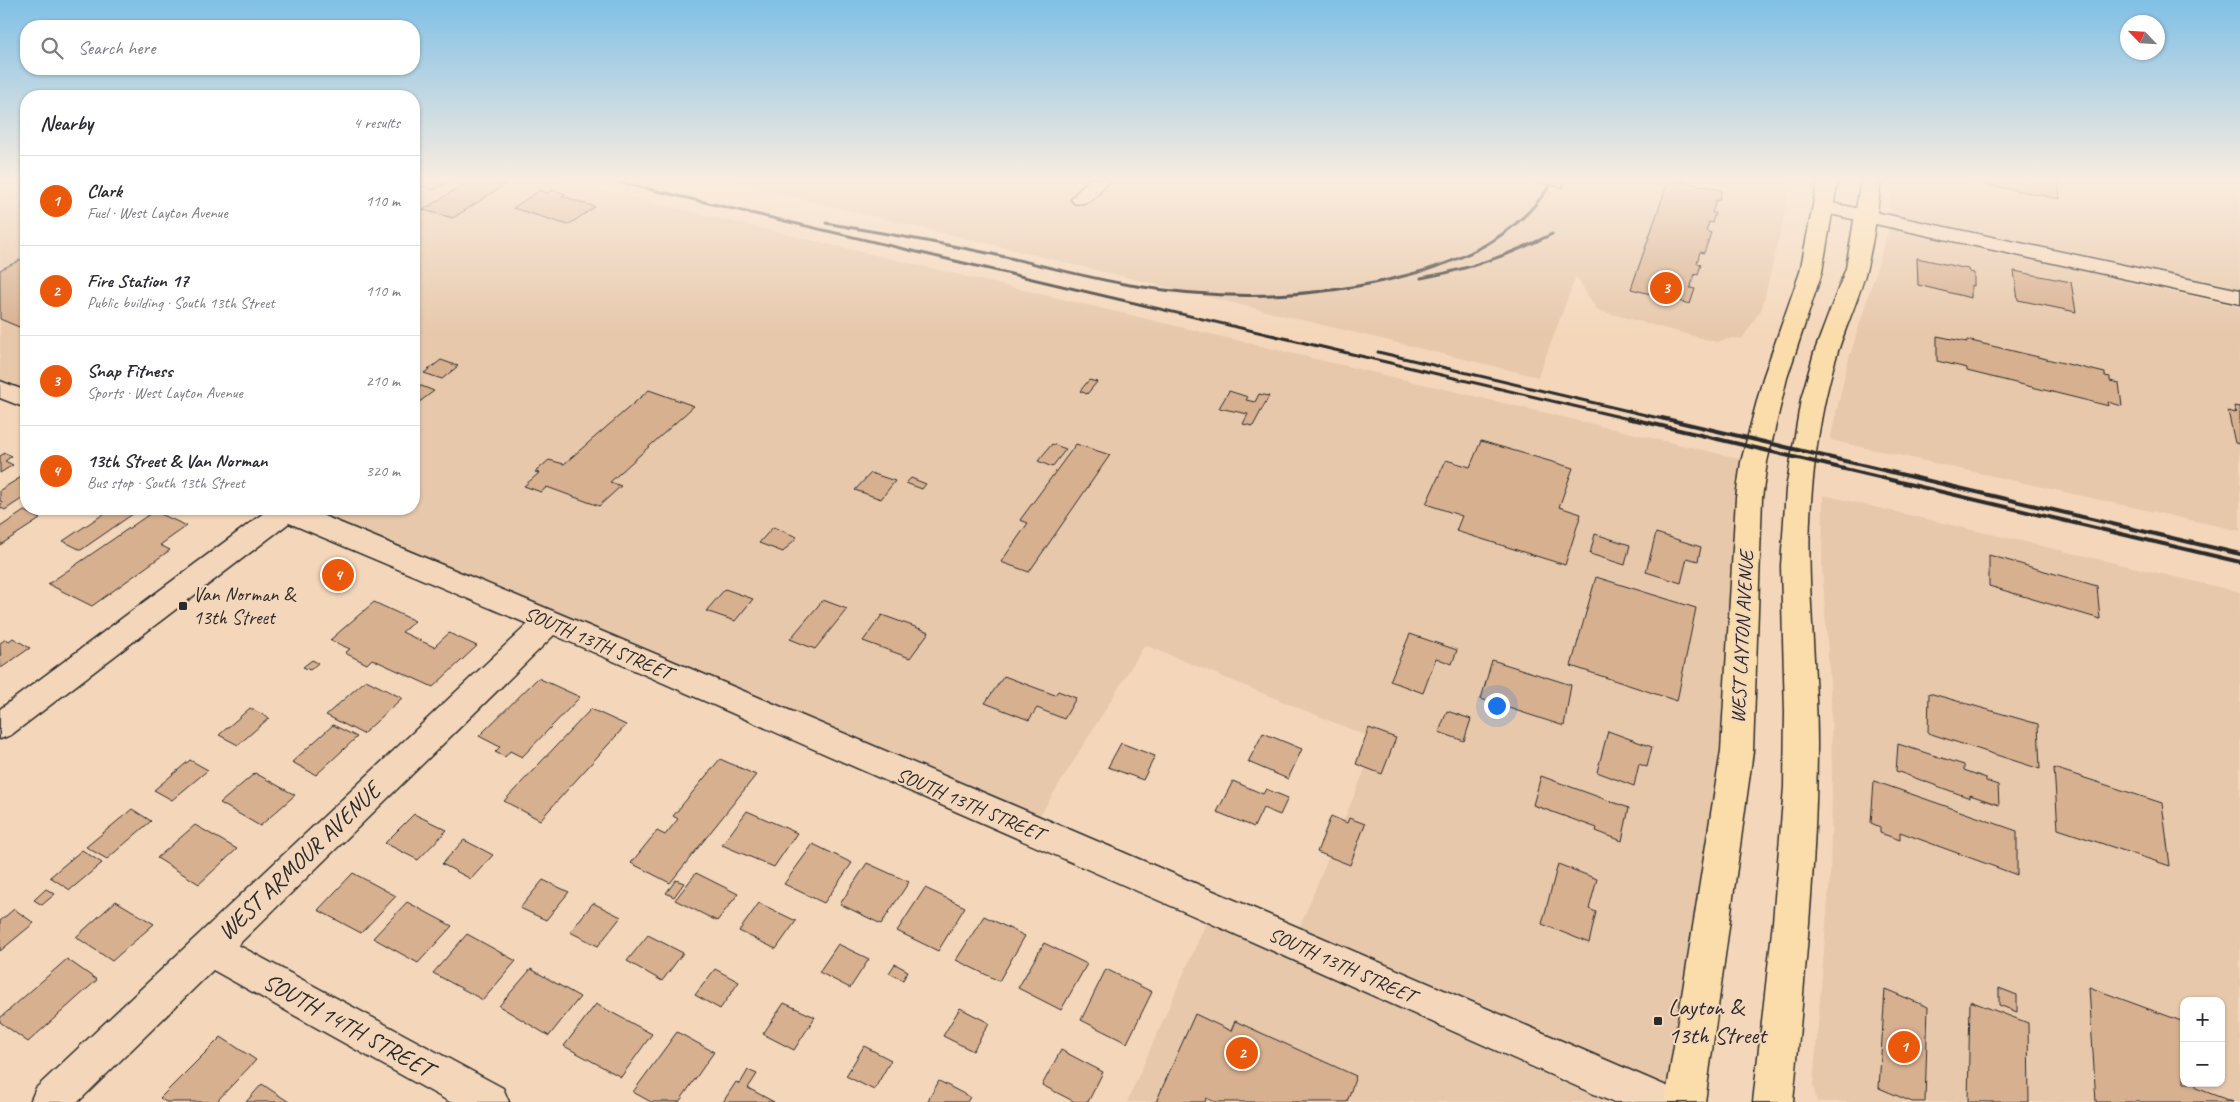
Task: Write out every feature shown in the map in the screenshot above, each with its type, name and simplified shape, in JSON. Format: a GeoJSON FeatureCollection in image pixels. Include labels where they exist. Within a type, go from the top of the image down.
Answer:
{"type":"FeatureCollection","features":[{"type":"Feature","properties":{"kind":"main road","name":"WEST LAYTON AVENUE"},"geometry":{"type":"LineString","coordinates":[[1685,1102],[1737,751],[1749,498],[1754,462],[1784,347],[1811,272],[1819,230]]}},
{"type":"Feature","properties":{"kind":"main road"},"geometry":{"type":"LineString","coordinates":[[1773,1102],[1791,943],[1800,796],[1801,730],[1795,574],[1797,508],[1808,420],[1823,361],[1852,281],[1864,230]]}},
{"type":"Feature","properties":{"kind":"street"},"geometry":{"type":"LineString","coordinates":[[1933,230],[2240,297]]}},
{"type":"Feature","properties":{"kind":"street"},"geometry":{"type":"LineString","coordinates":[[0,389],[20,397]]}},
{"type":"Feature","properties":{"kind":"street"},"geometry":{"type":"LineString","coordinates":[[0,726],[277,515]]}},
{"type":"Feature","properties":{"kind":"street","name":"SOUTH 13TH STREET"},"geometry":{"type":"LineString","coordinates":[[296,515],[550,621],[1214,907],[1657,1102]]}},
{"type":"Feature","properties":{"kind":"street","name":"WEST ARMOUR AVENUE"},"geometry":{"type":"LineString","coordinates":[[50,1102],[550,621]]}},
{"type":"Feature","properties":{"kind":"street","name":"SOUTH 14TH STREET"},"geometry":{"type":"LineString","coordinates":[[208,948],[489,1102]]}},
{"type":"Feature","properties":{"kind":"shaded area"},"geometry":{"type":"Polygon","coordinates":[[[0,230],[20,230],[20,397],[0,389],[0,230]]]}},
{"type":"Feature","properties":{"kind":"shaded area"},"geometry":{"type":"Polygon","coordinates":[[[420,230],[770,230],[1754,462],[1685,1102],[1127,1102],[1213,907],[1293,943],[1377,740],[1145,645],[1031,830],[550,621],[296,515],[420,515],[420,230]]]}},
{"type":"Feature","properties":{"kind":"shaded area"},"geometry":{"type":"Polygon","coordinates":[[[932,230],[1780,230],[1762,308],[1742,339],[1734,338],[1716,342],[1597,310],[1576,276],[1538,377],[932,230]]]}},
{"type":"Feature","properties":{"kind":"shaded area"},"geometry":{"type":"Polygon","coordinates":[[[1888,230],[2240,230],[2240,291],[2126,266],[2128,282],[2240,307],[2240,531],[1830,440],[1847,365],[1888,230]]]}},
{"type":"Feature","properties":{"kind":"shaded area"},"geometry":{"type":"Polygon","coordinates":[[[1823,495],[2240,592],[2240,1102],[1817,1102],[1813,1086],[1830,875],[1832,789],[1831,701],[1822,566],[1823,495]]]}},
{"type":"Feature","properties":{"kind":"building"},"geometry":{"type":"Polygon","coordinates":[[[1651,230],[1706,230],[1711,233],[1704,253],[1700,252],[1697,263],[1701,264],[1698,275],[1695,274],[1690,288],[1695,289],[1690,304],[1631,289],[1651,230]]]}},
{"type":"Feature","properties":{"kind":"building"},"geometry":{"type":"Polygon","coordinates":[[[1917,258],[1968,269],[1969,272],[1974,273],[1974,286],[1971,285],[1971,298],[1918,285],[1917,258]]]}},
{"type":"Feature","properties":{"kind":"building"},"geometry":{"type":"Polygon","coordinates":[[[20,260],[19,327],[0,319],[0,270],[20,260]]]}},
{"type":"Feature","properties":{"kind":"building"},"geometry":{"type":"Polygon","coordinates":[[[2014,271],[2071,282],[2076,312],[2018,300],[2014,271]]]}},
{"type":"Feature","properties":{"kind":"building"},"geometry":{"type":"Polygon","coordinates":[[[1937,336],[1967,342],[1967,340],[2105,373],[2105,376],[2110,377],[2110,381],[2119,383],[2122,406],[2108,402],[2109,406],[1967,371],[1967,368],[1937,361],[1937,336]]]}},
{"type":"Feature","properties":{"kind":"building"},"geometry":{"type":"Polygon","coordinates":[[[441,360],[458,366],[442,379],[424,373],[441,360]]]}},
{"type":"Feature","properties":{"kind":"building"},"geometry":{"type":"Polygon","coordinates":[[[1089,380],[1097,382],[1087,394],[1080,391],[1089,380]]]}},
{"type":"Feature","properties":{"kind":"building"},"geometry":{"type":"Polygon","coordinates":[[[420,385],[434,391],[420,402],[420,385]]]}},
{"type":"Feature","properties":{"kind":"building"},"geometry":{"type":"Polygon","coordinates":[[[649,390],[694,406],[610,482],[621,486],[599,506],[547,487],[541,492],[524,486],[539,473],[535,472],[549,460],[564,464],[649,390]]]}},
{"type":"Feature","properties":{"kind":"building"},"geometry":{"type":"Polygon","coordinates":[[[1229,391],[1248,397],[1246,400],[1255,402],[1259,394],[1269,396],[1253,426],[1243,424],[1248,414],[1219,408],[1229,391]]]}},
{"type":"Feature","properties":{"kind":"building"},"geometry":{"type":"Polygon","coordinates":[[[2234,406],[2240,407],[2240,444],[2235,443],[2228,411],[2236,413],[2234,406]]]}},
{"type":"Feature","properties":{"kind":"building"},"geometry":{"type":"Polygon","coordinates":[[[1481,441],[1573,468],[1559,507],[1581,514],[1565,565],[1456,531],[1462,516],[1426,504],[1446,460],[1470,467],[1481,441]]]}},
{"type":"Feature","properties":{"kind":"building"},"geometry":{"type":"Polygon","coordinates":[[[1052,444],[1066,449],[1052,467],[1038,461],[1052,444]]]}},
{"type":"Feature","properties":{"kind":"building"},"geometry":{"type":"Polygon","coordinates":[[[1076,444],[1110,455],[1029,572],[1001,562],[1028,523],[1020,520],[1076,444]]]}},
{"type":"Feature","properties":{"kind":"building"},"geometry":{"type":"Polygon","coordinates":[[[5,453],[12,456],[5,461],[13,465],[0,473],[0,456],[5,453]]]}},
{"type":"Feature","properties":{"kind":"building"},"geometry":{"type":"Polygon","coordinates":[[[871,473],[895,481],[881,499],[855,490],[871,473]]]}},
{"type":"Feature","properties":{"kind":"building"},"geometry":{"type":"Polygon","coordinates":[[[20,478],[20,500],[5,510],[0,507],[2,502],[0,501],[0,490],[20,478]]]}},
{"type":"Feature","properties":{"kind":"building"},"geometry":{"type":"Polygon","coordinates":[[[911,478],[926,484],[922,489],[906,483],[911,478]]]}},
{"type":"Feature","properties":{"kind":"building"},"geometry":{"type":"Polygon","coordinates":[[[20,514],[32,515],[40,519],[0,545],[0,527],[20,514]]]}},
{"type":"Feature","properties":{"kind":"building"},"geometry":{"type":"Polygon","coordinates":[[[102,515],[131,515],[81,550],[63,541],[102,515]]]}},
{"type":"Feature","properties":{"kind":"building"},"geometry":{"type":"Polygon","coordinates":[[[148,515],[163,515],[187,526],[160,545],[170,550],[92,606],[48,584],[148,515]]]}},
{"type":"Feature","properties":{"kind":"building"},"geometry":{"type":"Polygon","coordinates":[[[773,527],[797,537],[783,552],[759,543],[773,527]]]}},
{"type":"Feature","properties":{"kind":"building"},"geometry":{"type":"Polygon","coordinates":[[[1656,533],[1701,547],[1698,561],[1687,558],[1681,583],[1646,572],[1656,533]]]}},
{"type":"Feature","properties":{"kind":"building"},"geometry":{"type":"Polygon","coordinates":[[[1595,534],[1630,545],[1625,565],[1590,554],[1595,534]]]}},
{"type":"Feature","properties":{"kind":"building"},"geometry":{"type":"Polygon","coordinates":[[[1989,555],[2097,586],[2100,619],[1989,586],[1989,555]]]}},
{"type":"Feature","properties":{"kind":"building"},"geometry":{"type":"Polygon","coordinates":[[[1596,577],[1696,608],[1677,701],[1571,666],[1596,577]]]}},
{"type":"Feature","properties":{"kind":"building"},"geometry":{"type":"Polygon","coordinates":[[[725,589],[753,599],[735,621],[706,611],[725,589]]]}},
{"type":"Feature","properties":{"kind":"building"},"geometry":{"type":"Polygon","coordinates":[[[823,600],[847,609],[815,649],[790,639],[823,600]]]}},
{"type":"Feature","properties":{"kind":"building"},"geometry":{"type":"Polygon","coordinates":[[[374,602],[415,621],[402,632],[434,647],[449,633],[477,646],[433,687],[372,659],[367,664],[345,653],[350,649],[330,640],[374,602]]]}},
{"type":"Feature","properties":{"kind":"building"},"geometry":{"type":"Polygon","coordinates":[[[882,615],[929,632],[910,658],[863,641],[882,615]]]}},
{"type":"Feature","properties":{"kind":"building"},"geometry":{"type":"Polygon","coordinates":[[[1410,634],[1457,650],[1452,664],[1436,658],[1423,693],[1390,681],[1410,634]]]}},
{"type":"Feature","properties":{"kind":"building"},"geometry":{"type":"Polygon","coordinates":[[[13,638],[30,648],[1,668],[0,643],[6,639],[9,641],[13,638]]]}},
{"type":"Feature","properties":{"kind":"building"},"geometry":{"type":"Polygon","coordinates":[[[312,660],[318,663],[310,670],[303,667],[312,660]]]}},
{"type":"Feature","properties":{"kind":"building"},"geometry":{"type":"Polygon","coordinates":[[[1492,660],[1571,685],[1564,726],[1481,699],[1492,660]]]}},
{"type":"Feature","properties":{"kind":"building"},"geometry":{"type":"Polygon","coordinates":[[[1004,676],[1055,695],[1058,691],[1076,698],[1064,719],[1037,708],[1029,720],[985,703],[1004,676]]]}},
{"type":"Feature","properties":{"kind":"building"},"geometry":{"type":"Polygon","coordinates":[[[538,678],[580,697],[522,757],[510,751],[505,757],[495,752],[500,747],[479,736],[538,678]]]}},
{"type":"Feature","properties":{"kind":"building"},"geometry":{"type":"Polygon","coordinates":[[[366,680],[402,698],[363,734],[326,715],[366,680]]]}},
{"type":"Feature","properties":{"kind":"building"},"geometry":{"type":"Polygon","coordinates":[[[1929,693],[2038,724],[2040,769],[1928,733],[1929,693]]]}},
{"type":"Feature","properties":{"kind":"building"},"geometry":{"type":"Polygon","coordinates":[[[250,708],[269,718],[238,745],[219,735],[250,708]]]}},
{"type":"Feature","properties":{"kind":"building"},"geometry":{"type":"Polygon","coordinates":[[[591,709],[626,725],[540,820],[504,801],[591,709]]]}},
{"type":"Feature","properties":{"kind":"building"},"geometry":{"type":"Polygon","coordinates":[[[1447,711],[1471,719],[1464,741],[1439,732],[1447,711]]]}},
{"type":"Feature","properties":{"kind":"building"},"geometry":{"type":"Polygon","coordinates":[[[333,725],[357,737],[316,775],[292,762],[333,725]]]}},
{"type":"Feature","properties":{"kind":"building"},"geometry":{"type":"Polygon","coordinates":[[[1369,728],[1396,738],[1382,774],[1356,764],[1369,728]]]}},
{"type":"Feature","properties":{"kind":"building"},"geometry":{"type":"Polygon","coordinates":[[[1608,731],[1652,747],[1647,767],[1639,764],[1634,786],[1597,772],[1608,731]]]}},
{"type":"Feature","properties":{"kind":"building"},"geometry":{"type":"Polygon","coordinates":[[[1263,733],[1302,749],[1288,779],[1248,762],[1263,733]]]}},
{"type":"Feature","properties":{"kind":"building"},"geometry":{"type":"Polygon","coordinates":[[[1121,743],[1155,756],[1143,780],[1108,767],[1121,743]]]}},
{"type":"Feature","properties":{"kind":"building"},"geometry":{"type":"Polygon","coordinates":[[[1898,744],[1964,765],[1964,770],[1986,778],[1986,781],[1998,785],[1999,805],[1970,795],[1970,798],[1896,771],[1898,744]]]}},
{"type":"Feature","properties":{"kind":"building"},"geometry":{"type":"Polygon","coordinates":[[[720,759],[756,775],[670,883],[631,863],[657,831],[665,835],[678,819],[673,816],[720,759]]]}},
{"type":"Feature","properties":{"kind":"building"},"geometry":{"type":"Polygon","coordinates":[[[190,760],[208,770],[172,800],[154,790],[190,760]]]}},
{"type":"Feature","properties":{"kind":"building"},"geometry":{"type":"Polygon","coordinates":[[[2054,768],[2162,803],[2170,866],[2058,829],[2054,768]]]}},
{"type":"Feature","properties":{"kind":"building"},"geometry":{"type":"Polygon","coordinates":[[[255,773],[295,795],[260,826],[220,803],[255,773]]]}},
{"type":"Feature","properties":{"kind":"building"},"geometry":{"type":"Polygon","coordinates":[[[1541,776],[1629,808],[1622,841],[1596,831],[1597,828],[1533,805],[1541,776]]]}},
{"type":"Feature","properties":{"kind":"building"},"geometry":{"type":"Polygon","coordinates":[[[1233,781],[1263,794],[1266,789],[1288,798],[1280,815],[1263,808],[1254,827],[1217,812],[1233,781]]]}},
{"type":"Feature","properties":{"kind":"building"},"geometry":{"type":"Polygon","coordinates":[[[1874,781],[2017,831],[2017,875],[1900,832],[1900,840],[1880,833],[1880,827],[1871,823],[1874,781]]]}},
{"type":"Feature","properties":{"kind":"building"},"geometry":{"type":"Polygon","coordinates":[[[132,809],[151,821],[107,859],[86,847],[132,809]]]}},
{"type":"Feature","properties":{"kind":"building"},"geometry":{"type":"Polygon","coordinates":[[[747,811],[797,833],[774,867],[722,845],[747,811]]]}},
{"type":"Feature","properties":{"kind":"building"},"geometry":{"type":"Polygon","coordinates":[[[414,814],[447,830],[418,860],[385,843],[414,814]]]}},
{"type":"Feature","properties":{"kind":"building"},"geometry":{"type":"Polygon","coordinates":[[[1331,816],[1347,823],[1349,818],[1365,824],[1350,865],[1317,852],[1331,816]]]}},
{"type":"Feature","properties":{"kind":"building"},"geometry":{"type":"Polygon","coordinates":[[[195,825],[237,849],[199,884],[157,858],[195,825]]]}},
{"type":"Feature","properties":{"kind":"building"},"geometry":{"type":"Polygon","coordinates":[[[464,840],[493,855],[471,879],[442,864],[464,840]]]}},
{"type":"Feature","properties":{"kind":"building"},"geometry":{"type":"Polygon","coordinates":[[[813,844],[852,863],[824,903],[784,884],[813,844]]]}},
{"type":"Feature","properties":{"kind":"building"},"geometry":{"type":"Polygon","coordinates":[[[82,850],[102,863],[70,890],[50,877],[82,850]]]}},
{"type":"Feature","properties":{"kind":"building"},"geometry":{"type":"Polygon","coordinates":[[[867,863],[909,882],[881,924],[840,904],[867,863]]]}},
{"type":"Feature","properties":{"kind":"building"},"geometry":{"type":"Polygon","coordinates":[[[1558,864],[1597,879],[1589,909],[1596,912],[1589,943],[1542,924],[1558,864]]]}},
{"type":"Feature","properties":{"kind":"building"},"geometry":{"type":"Polygon","coordinates":[[[353,873],[396,896],[361,933],[318,910],[353,873]]]}},
{"type":"Feature","properties":{"kind":"building"},"geometry":{"type":"Polygon","coordinates":[[[696,873],[738,894],[717,921],[675,900],[696,873]]]}},
{"type":"Feature","properties":{"kind":"building"},"geometry":{"type":"Polygon","coordinates":[[[543,880],[569,892],[546,920],[520,908],[543,880]]]}},
{"type":"Feature","properties":{"kind":"building"},"geometry":{"type":"Polygon","coordinates":[[[676,880],[684,883],[674,897],[666,893],[676,880]]]}},
{"type":"Feature","properties":{"kind":"building"},"geometry":{"type":"Polygon","coordinates":[[[925,888],[965,907],[938,951],[897,931],[925,888]]]}},
{"type":"Feature","properties":{"kind":"building"},"geometry":{"type":"Polygon","coordinates":[[[46,889],[55,894],[42,905],[34,900],[46,889]]]}},
{"type":"Feature","properties":{"kind":"building"},"geometry":{"type":"Polygon","coordinates":[[[116,901],[154,924],[112,961],[76,937],[116,901]]]}},
{"type":"Feature","properties":{"kind":"building"},"geometry":{"type":"Polygon","coordinates":[[[407,902],[452,926],[418,963],[373,938],[407,902]]]}},
{"type":"Feature","properties":{"kind":"building"},"geometry":{"type":"Polygon","coordinates":[[[593,903],[621,917],[598,946],[570,932],[593,903]]]}},
{"type":"Feature","properties":{"kind":"building"},"geometry":{"type":"Polygon","coordinates":[[[759,903],[796,921],[776,949],[739,931],[759,903]]]}},
{"type":"Feature","properties":{"kind":"building"},"geometry":{"type":"Polygon","coordinates":[[[14,909],[34,923],[0,951],[0,921],[14,909]]]}},
{"type":"Feature","properties":{"kind":"building"},"geometry":{"type":"Polygon","coordinates":[[[984,916],[1025,936],[999,981],[956,960],[984,916]]]}},
{"type":"Feature","properties":{"kind":"building"},"geometry":{"type":"Polygon","coordinates":[[[467,934],[516,961],[483,1000],[433,973],[467,934]]]}},
{"type":"Feature","properties":{"kind":"building"},"geometry":{"type":"Polygon","coordinates":[[[648,935],[683,953],[662,981],[627,961],[648,935]]]}},
{"type":"Feature","properties":{"kind":"building"},"geometry":{"type":"Polygon","coordinates":[[[1044,943],[1087,964],[1061,1010],[1018,988],[1044,943]]]}},
{"type":"Feature","properties":{"kind":"building"},"geometry":{"type":"Polygon","coordinates":[[[838,944],[869,959],[850,988],[819,972],[838,944]]]}},
{"type":"Feature","properties":{"kind":"building"},"geometry":{"type":"Polygon","coordinates":[[[67,959],[97,980],[28,1042],[0,1022],[0,1018],[67,959]]]}},
{"type":"Feature","properties":{"kind":"building"},"geometry":{"type":"Polygon","coordinates":[[[895,964],[908,971],[903,980],[889,973],[895,964]]]}},
{"type":"Feature","properties":{"kind":"building"},"geometry":{"type":"Polygon","coordinates":[[[531,969],[580,997],[549,1036],[499,1006],[531,969]]]}},
{"type":"Feature","properties":{"kind":"building"},"geometry":{"type":"Polygon","coordinates":[[[715,969],[739,982],[720,1009],[695,995],[715,969]]]}},
{"type":"Feature","properties":{"kind":"building"},"geometry":{"type":"Polygon","coordinates":[[[1106,969],[1152,992],[1127,1043],[1081,1020],[1106,969]]]}},
{"type":"Feature","properties":{"kind":"building"},"geometry":{"type":"Polygon","coordinates":[[[2089,987],[2180,1021],[2180,1087],[2196,1087],[2233,1102],[2096,1102],[2089,987]]]}},
{"type":"Feature","properties":{"kind":"building"},"geometry":{"type":"Polygon","coordinates":[[[1999,988],[2017,995],[2017,1012],[1999,1005],[1999,988]]]}},
{"type":"Feature","properties":{"kind":"building"},"geometry":{"type":"Polygon","coordinates":[[[1885,989],[1928,1007],[1925,1102],[1912,1102],[1879,1088],[1885,989]]]}},
{"type":"Feature","properties":{"kind":"building"},"geometry":{"type":"Polygon","coordinates":[[[1970,1001],[2028,1023],[2029,1102],[1968,1102],[1970,1001]]]}},
{"type":"Feature","properties":{"kind":"building"},"geometry":{"type":"Polygon","coordinates":[[[784,1003],[815,1017],[794,1050],[763,1034],[784,1003]]]}},
{"type":"Feature","properties":{"kind":"building"},"geometry":{"type":"Polygon","coordinates":[[[596,1004],[652,1034],[621,1077],[564,1046],[596,1004]]]}},
{"type":"Feature","properties":{"kind":"building"},"geometry":{"type":"Polygon","coordinates":[[[960,1008],[989,1023],[973,1051],[943,1036],[960,1008]]]}},
{"type":"Feature","properties":{"kind":"building"},"geometry":{"type":"Polygon","coordinates":[[[1195,1014],[1231,1031],[1235,1021],[1356,1076],[1347,1102],[1215,1102],[1206,1098],[1205,1102],[1156,1102],[1195,1014]]]}},
{"type":"Feature","properties":{"kind":"building"},"geometry":{"type":"Polygon","coordinates":[[[677,1032],[714,1052],[679,1102],[651,1102],[633,1092],[677,1032]]]}},
{"type":"Feature","properties":{"kind":"building"},"geometry":{"type":"Polygon","coordinates":[[[221,1037],[256,1060],[216,1102],[166,1102],[160,1098],[221,1037]]]}},
{"type":"Feature","properties":{"kind":"building"},"geometry":{"type":"Polygon","coordinates":[[[864,1046],[891,1060],[874,1090],[846,1076],[864,1046]]]}},
{"type":"Feature","properties":{"kind":"building"},"geometry":{"type":"Polygon","coordinates":[[[1061,1050],[1103,1072],[1088,1102],[1075,1102],[1042,1085],[1061,1050]]]}},
{"type":"Feature","properties":{"kind":"building"},"geometry":{"type":"Polygon","coordinates":[[[748,1070],[757,1074],[748,1088],[774,1102],[723,1102],[736,1082],[740,1084],[748,1070]]]}},
{"type":"Feature","properties":{"kind":"building"},"geometry":{"type":"Polygon","coordinates":[[[939,1081],[970,1097],[967,1102],[927,1102],[939,1081]]]}},
{"type":"Feature","properties":{"kind":"building"},"geometry":{"type":"Polygon","coordinates":[[[262,1084],[289,1102],[246,1102],[262,1084]]]}},
{"type":"Feature","properties":{"kind":"railway"},"geometry":{"type":"LineString","coordinates":[[825,230],[1633,420]]}},
{"type":"Feature","properties":{"kind":"railway"},"geometry":{"type":"LineString","coordinates":[[867,230],[971,250],[1130,285],[1200,294],[1235,295],[1305,293],[1374,283],[1408,275],[1469,254],[1508,230]]}},
{"type":"Feature","properties":{"kind":"railway"},"geometry":{"type":"LineString","coordinates":[[1421,278],[1455,271],[1488,261],[1552,234]]}},
{"type":"Feature","properties":{"kind":"railway"},"geometry":{"type":"LineString","coordinates":[[1378,352],[1667,420]]}},
{"type":"Feature","properties":{"kind":"railway"},"geometry":{"type":"LineString","coordinates":[[1628,418],[2240,562]]}},
{"type":"Feature","properties":{"kind":"railway"},"geometry":{"type":"LineString","coordinates":[[1662,418],[2240,554]]}},
{"type":"Feature","properties":{"kind":"place","name":"Snap Fitness"},"geometry":{"type":"Point","coordinates":[1666,288]}},
{"type":"Feature","properties":{"kind":"place","name":"13th Street & Van Norman"},"geometry":{"type":"Point","coordinates":[338,575]}},
{"type":"Feature","properties":{"kind":"place","name":"Van Norman & 13th Street"},"geometry":{"type":"Point","coordinates":[183,606]}},
{"type":"Feature","properties":{"kind":"place","name":"Layton & 13th Street"},"geometry":{"type":"Point","coordinates":[1658,1021]}},
{"type":"Feature","properties":{"kind":"place","name":"Clark"},"geometry":{"type":"Point","coordinates":[1904,1047]}},
{"type":"Feature","properties":{"kind":"place","name":"Fire Station 17"},"geometry":{"type":"Point","coordinates":[1242,1053]}}]}
